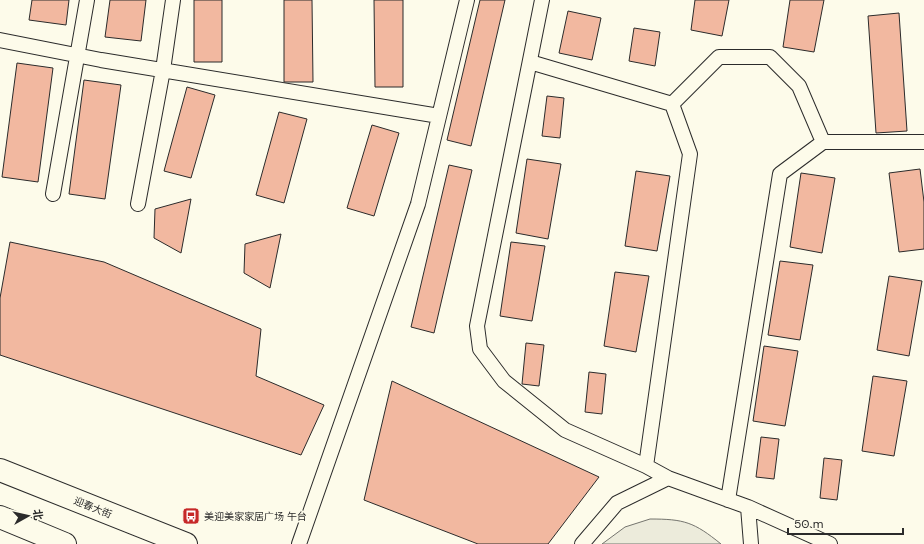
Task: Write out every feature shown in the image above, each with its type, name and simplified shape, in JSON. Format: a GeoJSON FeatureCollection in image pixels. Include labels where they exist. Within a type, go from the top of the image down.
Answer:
{"type":"FeatureCollection","features":[{"type":"Feature","properties":{"kind":"main road","name":"迎春大街"},"geometry":{"type":"LineString","coordinates":[[0,470],[186,544]]}},
{"type":"Feature","properties":{"kind":"main road"},"geometry":{"type":"LineString","coordinates":[[0,517],[65,544]]}},
{"type":"Feature","properties":{"kind":"street"},"geometry":{"type":"LineString","coordinates":[[53,194],[87,0]]}},
{"type":"Feature","properties":{"kind":"street"},"geometry":{"type":"LineString","coordinates":[[138,204],[173,0]]}},
{"type":"Feature","properties":{"kind":"street"},"geometry":{"type":"LineString","coordinates":[[299,544],[418,204],[466,0]]}},
{"type":"Feature","properties":{"kind":"street"},"geometry":{"type":"LineString","coordinates":[[542,0],[477,326],[480,349],[504,381],[565,430],[646,466],[668,478],[748,507],[830,544]]}},
{"type":"Feature","properties":{"kind":"street"},"geometry":{"type":"LineString","coordinates":[[0,40],[162,70],[439,116]]}},
{"type":"Feature","properties":{"kind":"street"},"geometry":{"type":"LineString","coordinates":[[672,104],[719,57],[770,57],[799,86],[823,142]]}},
{"type":"Feature","properties":{"kind":"street"},"geometry":{"type":"LineString","coordinates":[[530,62],[672,104]]}},
{"type":"Feature","properties":{"kind":"street"},"geometry":{"type":"LineString","coordinates":[[646,466],[690,154],[672,104]]}},
{"type":"Feature","properties":{"kind":"street"},"geometry":{"type":"LineString","coordinates":[[728,500],[780,174],[823,142],[924,142]]}},
{"type":"Feature","properties":{"kind":"street"},"geometry":{"type":"LineString","coordinates":[[582,544],[617,503],[668,478]]}},
{"type":"Feature","properties":{"kind":"street"},"geometry":{"type":"LineString","coordinates":[[748,507],[751,544]]}},
{"type":"Feature","properties":{"kind":"shaded area"},"geometry":{"type":"Polygon","coordinates":[[[650,519],[672,520],[688,523],[696,526],[721,544],[602,544],[625,527],[650,519]]]}},
{"type":"Feature","properties":{"kind":"building"},"geometry":{"type":"Polygon","coordinates":[[[32,0],[69,0],[66,25],[29,20],[32,0]]]}},
{"type":"Feature","properties":{"kind":"building"},"geometry":{"type":"Polygon","coordinates":[[[110,0],[146,0],[141,41],[105,37],[110,0]]]}},
{"type":"Feature","properties":{"kind":"building"},"geometry":{"type":"Polygon","coordinates":[[[194,0],[222,0],[222,62],[194,62],[194,0]]]}},
{"type":"Feature","properties":{"kind":"building"},"geometry":{"type":"Polygon","coordinates":[[[284,0],[312,0],[313,82],[284,82],[284,0]]]}},
{"type":"Feature","properties":{"kind":"building"},"geometry":{"type":"Polygon","coordinates":[[[374,0],[403,0],[403,87],[375,87],[374,0]]]}},
{"type":"Feature","properties":{"kind":"building"},"geometry":{"type":"Polygon","coordinates":[[[480,0],[505,0],[471,146],[447,140],[480,0]]]}},
{"type":"Feature","properties":{"kind":"building"},"geometry":{"type":"Polygon","coordinates":[[[695,0],[729,0],[722,36],[691,30],[695,0]]]}},
{"type":"Feature","properties":{"kind":"building"},"geometry":{"type":"Polygon","coordinates":[[[790,0],[824,0],[814,52],[783,47],[790,0]]]}},
{"type":"Feature","properties":{"kind":"building"},"geometry":{"type":"Polygon","coordinates":[[[568,11],[601,18],[592,60],[559,53],[568,11]]]}},
{"type":"Feature","properties":{"kind":"building"},"geometry":{"type":"Polygon","coordinates":[[[899,13],[907,131],[876,133],[868,16],[899,13]]]}},
{"type":"Feature","properties":{"kind":"building"},"geometry":{"type":"Polygon","coordinates":[[[634,28],[660,32],[655,66],[629,61],[634,28]]]}},
{"type":"Feature","properties":{"kind":"building"},"geometry":{"type":"Polygon","coordinates":[[[17,63],[53,68],[38,182],[2,177],[17,63]]]}},
{"type":"Feature","properties":{"kind":"building"},"geometry":{"type":"Polygon","coordinates":[[[84,80],[121,85],[105,199],[69,194],[84,80]]]}},
{"type":"Feature","properties":{"kind":"building"},"geometry":{"type":"Polygon","coordinates":[[[187,87],[215,95],[191,178],[164,171],[187,87]]]}},
{"type":"Feature","properties":{"kind":"building"},"geometry":{"type":"Polygon","coordinates":[[[547,96],[564,98],[560,138],[542,136],[547,96]]]}},
{"type":"Feature","properties":{"kind":"building"},"geometry":{"type":"Polygon","coordinates":[[[279,112],[307,119],[284,203],[256,195],[279,112]]]}},
{"type":"Feature","properties":{"kind":"building"},"geometry":{"type":"Polygon","coordinates":[[[372,125],[399,133],[374,216],[347,208],[372,125]]]}},
{"type":"Feature","properties":{"kind":"building"},"geometry":{"type":"Polygon","coordinates":[[[527,159],[561,164],[548,239],[516,233],[527,159]]]}},
{"type":"Feature","properties":{"kind":"building"},"geometry":{"type":"Polygon","coordinates":[[[449,165],[472,170],[434,333],[411,327],[449,165]]]}},
{"type":"Feature","properties":{"kind":"building"},"geometry":{"type":"Polygon","coordinates":[[[920,169],[924,202],[924,249],[899,252],[889,173],[920,169]]]}},
{"type":"Feature","properties":{"kind":"building"},"geometry":{"type":"Polygon","coordinates":[[[636,171],[670,176],[657,251],[625,246],[636,171]]]}},
{"type":"Feature","properties":{"kind":"building"},"geometry":{"type":"Polygon","coordinates":[[[801,173],[835,178],[822,253],[790,247],[801,173]]]}},
{"type":"Feature","properties":{"kind":"building"},"geometry":{"type":"Polygon","coordinates":[[[191,199],[181,253],[154,238],[155,209],[191,199]]]}},
{"type":"Feature","properties":{"kind":"building"},"geometry":{"type":"Polygon","coordinates":[[[281,234],[270,288],[244,273],[245,244],[281,234]]]}},
{"type":"Feature","properties":{"kind":"building"},"geometry":{"type":"Polygon","coordinates":[[[10,242],[104,262],[261,329],[256,376],[324,405],[301,455],[0,355],[0,298],[10,242]]]}},
{"type":"Feature","properties":{"kind":"building"},"geometry":{"type":"Polygon","coordinates":[[[511,242],[545,246],[532,321],[500,316],[511,242]]]}},
{"type":"Feature","properties":{"kind":"building"},"geometry":{"type":"Polygon","coordinates":[[[780,261],[813,265],[800,340],[768,335],[780,261]]]}},
{"type":"Feature","properties":{"kind":"building"},"geometry":{"type":"Polygon","coordinates":[[[615,272],[649,276],[636,352],[604,346],[615,272]]]}},
{"type":"Feature","properties":{"kind":"building"},"geometry":{"type":"Polygon","coordinates":[[[889,276],[922,281],[909,356],[877,350],[889,276]]]}},
{"type":"Feature","properties":{"kind":"building"},"geometry":{"type":"Polygon","coordinates":[[[526,343],[544,345],[539,386],[522,384],[526,343]]]}},
{"type":"Feature","properties":{"kind":"building"},"geometry":{"type":"Polygon","coordinates":[[[764,346],[798,351],[785,426],[753,421],[764,346]]]}},
{"type":"Feature","properties":{"kind":"building"},"geometry":{"type":"Polygon","coordinates":[[[589,372],[606,374],[602,414],[585,412],[589,372]]]}},
{"type":"Feature","properties":{"kind":"building"},"geometry":{"type":"Polygon","coordinates":[[[873,376],[907,381],[894,456],[862,451],[873,376]]]}},
{"type":"Feature","properties":{"kind":"building"},"geometry":{"type":"Polygon","coordinates":[[[392,381],[599,477],[548,544],[478,544],[364,500],[392,381]]]}},
{"type":"Feature","properties":{"kind":"building"},"geometry":{"type":"Polygon","coordinates":[[[761,437],[779,439],[774,479],[756,477],[761,437]]]}},
{"type":"Feature","properties":{"kind":"building"},"geometry":{"type":"Polygon","coordinates":[[[824,458],[842,460],[837,500],[820,498],[824,458]]]}},
{"type":"Feature","properties":{"kind":"place","name":"美迎美家家居广场 午台"},"geometry":{"type":"Point","coordinates":[191,516]}}]}
